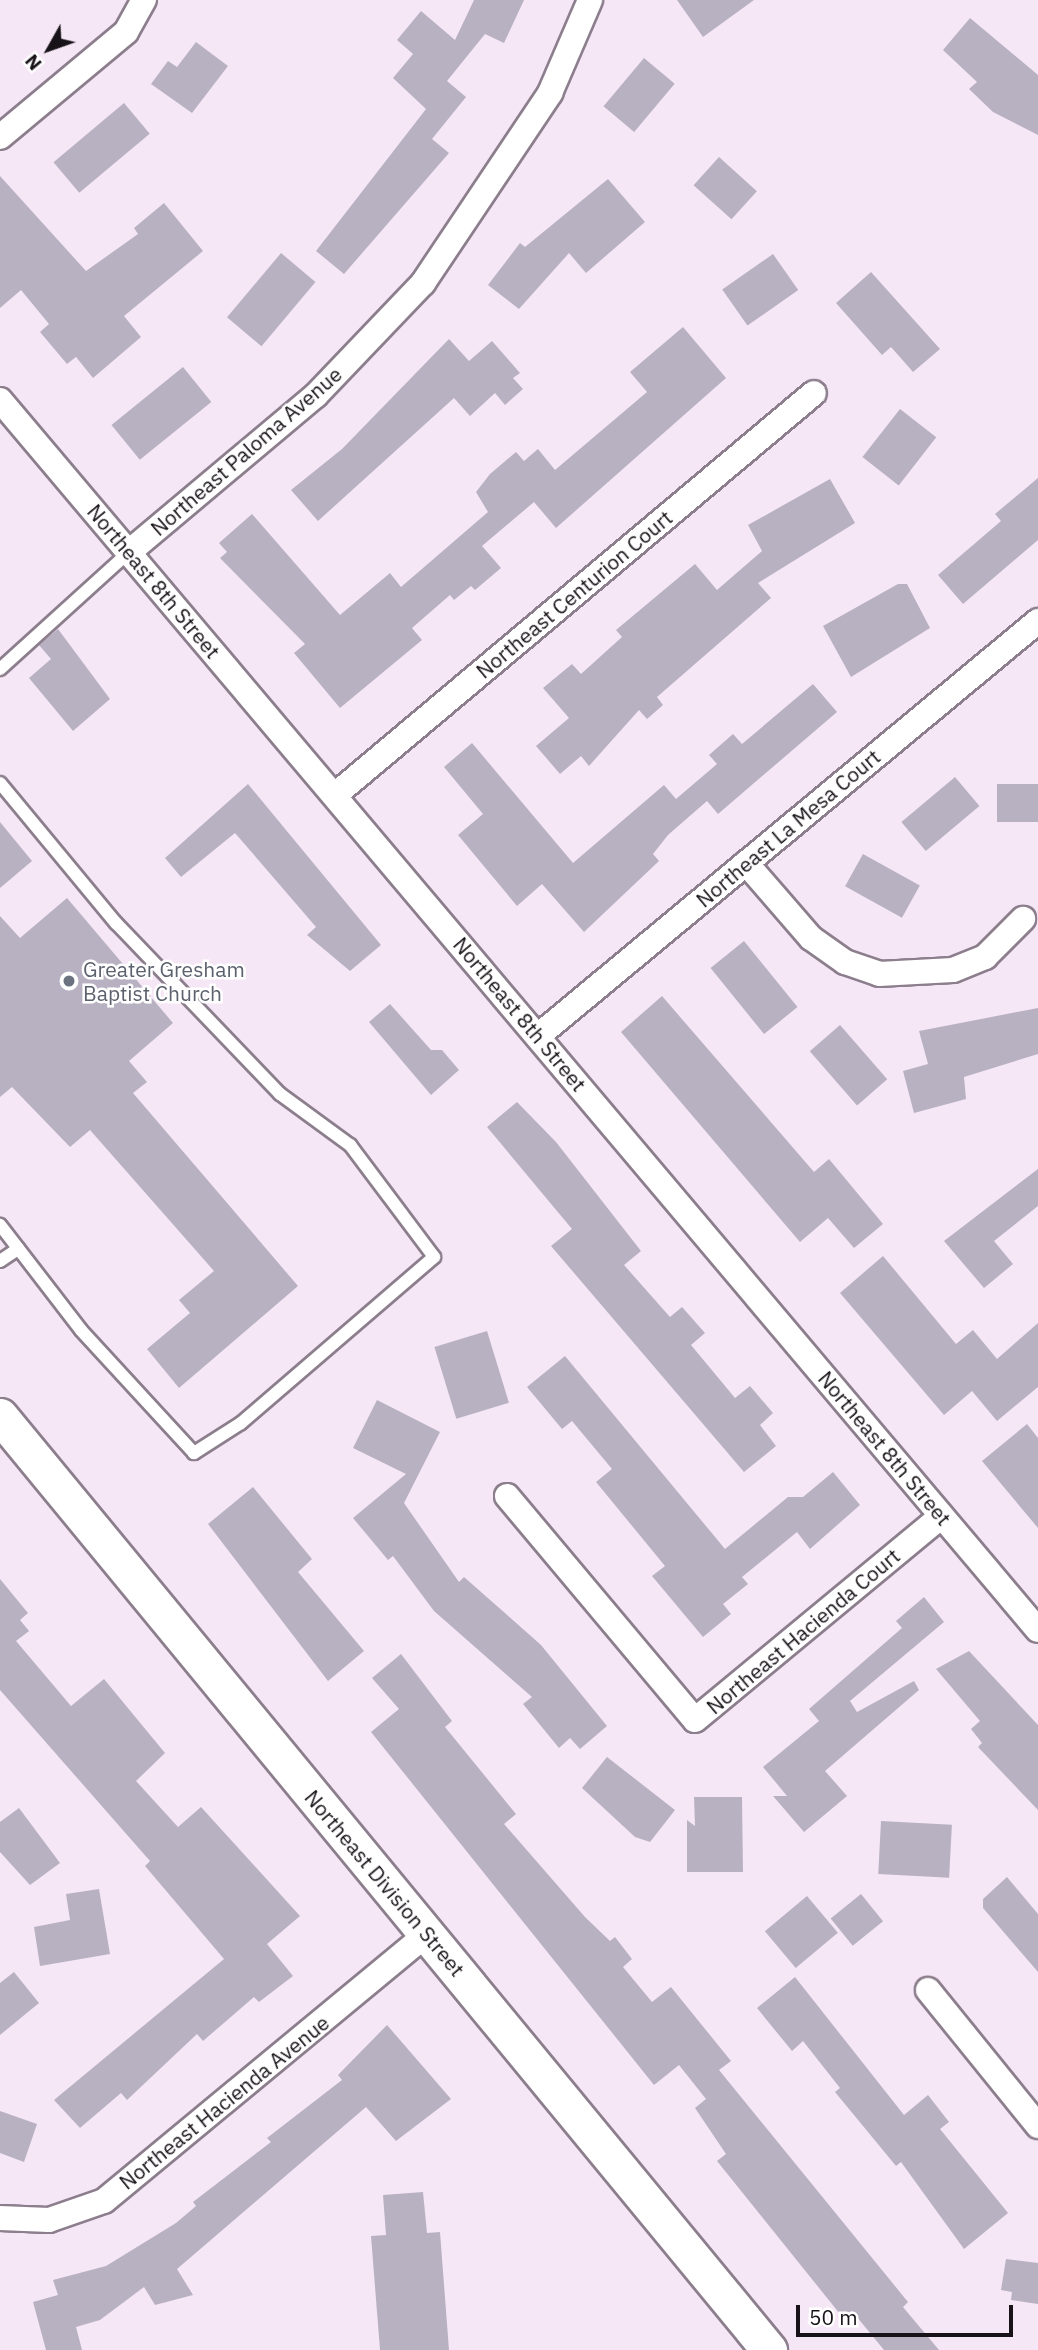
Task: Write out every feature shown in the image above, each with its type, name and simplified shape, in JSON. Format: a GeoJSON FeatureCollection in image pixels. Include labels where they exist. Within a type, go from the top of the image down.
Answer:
{"type":"FeatureCollection","features":[{"type":"Feature","properties":{"kind":"street"},"geometry":{"type":"LineString","coordinates":[[0,137],[126,32],[144,0]]}},
{"type":"Feature","properties":{"kind":"street","name":"Northeast Paloma Avenue"},"geometry":{"type":"LineString","coordinates":[[129,552],[316,395],[423,283],[550,93],[590,0]]}},
{"type":"Feature","properties":{"kind":"street","name":"Northeast Centurion Court"},"geometry":{"type":"LineString","coordinates":[[335,795],[814,393]]}},
{"type":"Feature","properties":{"kind":"street","name":"Northeast 8th Street"},"geometry":{"type":"LineString","coordinates":[[0,400],[1038,1630]]}},
{"type":"Feature","properties":{"kind":"street","name":"Northeast La Mesa Court"},"geometry":{"type":"LineString","coordinates":[[538,1036],[1038,621]]}},
{"type":"Feature","properties":{"kind":"street"},"geometry":{"type":"LineString","coordinates":[[746,863],[811,938],[845,962],[879,974],[953,970],[985,957],[1023,919]]}},
{"type":"Feature","properties":{"kind":"street","name":"Northeast Division Street"},"geometry":{"type":"LineString","coordinates":[[0,1416],[769,2350]]}},
{"type":"Feature","properties":{"kind":"street","name":"Northeast Hacienda Court"},"geometry":{"type":"LineString","coordinates":[[507,1496],[695,1720],[942,1516]]}},
{"type":"Feature","properties":{"kind":"street","name":"Northeast Hacienda Avenue"},"geometry":{"type":"LineString","coordinates":[[0,2218],[49,2220],[104,2201],[427,1934]]}},
{"type":"Feature","properties":{"kind":"street"},"geometry":{"type":"LineString","coordinates":[[928,1990],[1038,2126]]}},
{"type":"Feature","properties":{"kind":"lane"},"geometry":{"type":"LineString","coordinates":[[0,669],[129,552]]}},
{"type":"Feature","properties":{"kind":"lane"},"geometry":{"type":"LineString","coordinates":[[0,783],[117,923],[280,1094],[350,1145],[434,1257],[241,1423],[194,1453],[81,1330],[0,1225]]}},
{"type":"Feature","properties":{"kind":"lane"},"geometry":{"type":"LineString","coordinates":[[0,1261],[18,1249]]}},
{"type":"Feature","properties":{"kind":"building"},"geometry":{"type":"Polygon","coordinates":[[[474,0],[524,0],[504,43],[485,34],[447,81],[466,97],[432,139],[449,153],[344,274],[316,251],[426,109],[393,78],[413,54],[397,40],[421,11],[455,40],[474,0]]]}},
{"type":"Feature","properties":{"kind":"building"},"geometry":{"type":"Polygon","coordinates":[[[677,0],[754,0],[703,37],[677,0]]]}},
{"type":"Feature","properties":{"kind":"building"},"geometry":{"type":"Polygon","coordinates":[[[970,18],[1038,75],[1038,135],[993,112],[969,89],[977,82],[943,50],[970,18]]]}},
{"type":"Feature","properties":{"kind":"building"},"geometry":{"type":"Polygon","coordinates":[[[196,42],[228,66],[192,113],[151,84],[168,61],[177,67],[196,42]]]}},
{"type":"Feature","properties":{"kind":"building"},"geometry":{"type":"Polygon","coordinates":[[[644,58],[675,84],[634,132],[604,106],[644,58]]]}},
{"type":"Feature","properties":{"kind":"building"},"geometry":{"type":"Polygon","coordinates":[[[124,103],[150,134],[79,193],[54,162],[124,103]]]}},
{"type":"Feature","properties":{"kind":"building"},"geometry":{"type":"Polygon","coordinates":[[[719,157],[757,191],[731,219],[694,185],[719,157]]]}},
{"type":"Feature","properties":{"kind":"building"},"geometry":{"type":"Polygon","coordinates":[[[0,176],[86,271],[138,234],[134,228],[164,203],[203,251],[124,316],[141,337],[93,378],[76,357],[67,364],[40,332],[49,324],[21,290],[0,308],[0,176]]]}},
{"type":"Feature","properties":{"kind":"building"},"geometry":{"type":"Polygon","coordinates":[[[608,179],[645,222],[586,273],[569,253],[519,309],[488,285],[520,243],[525,247],[608,179]]]}},
{"type":"Feature","properties":{"kind":"building"},"geometry":{"type":"Polygon","coordinates":[[[281,253],[315,282],[261,346],[227,317],[281,253]]]}},
{"type":"Feature","properties":{"kind":"building"},"geometry":{"type":"Polygon","coordinates":[[[773,254],[798,290],[747,326],[722,290],[773,254]]]}},
{"type":"Feature","properties":{"kind":"building"},"geometry":{"type":"Polygon","coordinates":[[[871,272],[940,349],[913,372],[891,347],[882,355],[836,303],[871,272]]]}},
{"type":"Feature","properties":{"kind":"building"},"geometry":{"type":"Polygon","coordinates":[[[683,327],[726,378],[556,528],[534,502],[482,546],[501,568],[475,590],[471,586],[454,600],[450,595],[412,628],[422,640],[340,708],[294,653],[305,644],[220,558],[227,552],[219,543],[252,514],[340,615],[390,573],[401,587],[488,512],[476,492],[490,474],[516,452],[524,461],[538,449],[555,470],[647,392],[630,372],[683,327]]]}},
{"type":"Feature","properties":{"kind":"building"},"geometry":{"type":"Polygon","coordinates":[[[449,339],[469,361],[492,341],[520,373],[513,378],[523,389],[505,405],[495,393],[470,416],[454,398],[318,521],[291,490],[342,449],[449,339]]]}},
{"type":"Feature","properties":{"kind":"building"},"geometry":{"type":"Polygon","coordinates":[[[183,367],[211,402],[140,460],[112,425],[183,367]]]}},
{"type":"Feature","properties":{"kind":"building"},"geometry":{"type":"Polygon","coordinates":[[[900,409],[936,437],[899,485],[862,457],[900,409]]]}},
{"type":"Feature","properties":{"kind":"building"},"geometry":{"type":"Polygon","coordinates":[[[1038,478],[1038,540],[963,604],[938,575],[1001,521],[995,514],[1038,478]]]}},
{"type":"Feature","properties":{"kind":"building"},"geometry":{"type":"Polygon","coordinates":[[[830,479],[855,523],[758,583],[771,598],[657,697],[663,705],[647,719],[639,710],[589,766],[581,756],[560,774],[536,746],[569,718],[543,688],[572,664],[581,674],[622,637],[616,630],[695,564],[717,590],[762,551],[748,525],[830,479]]]}},
{"type":"Feature","properties":{"kind":"building"},"geometry":{"type":"Polygon","coordinates":[[[898,584],[907,584],[930,628],[851,677],[823,626],[898,584]]]}},
{"type":"Feature","properties":{"kind":"building"},"geometry":{"type":"Polygon","coordinates":[[[58,629],[110,699],[73,731],[29,678],[51,659],[39,645],[58,629]]]}},
{"type":"Feature","properties":{"kind":"building"},"geometry":{"type":"Polygon","coordinates":[[[813,684],[837,712],[718,814],[707,801],[668,835],[653,854],[659,861],[584,932],[542,884],[517,906],[458,835],[483,814],[444,767],[472,743],[573,863],[664,785],[676,799],[717,764],[709,755],[733,734],[742,744],[813,684]]]}},
{"type":"Feature","properties":{"kind":"building"},"geometry":{"type":"Polygon","coordinates":[[[955,777],[979,806],[926,851],[901,822],[955,777]]]}},
{"type":"Feature","properties":{"kind":"building"},"geometry":{"type":"Polygon","coordinates":[[[248,784],[381,945],[350,971],[307,935],[316,927],[235,833],[181,877],[165,858],[248,784]]]}},
{"type":"Feature","properties":{"kind":"building"},"geometry":{"type":"Polygon","coordinates":[[[997,784],[1038,784],[1038,822],[997,822],[997,784]]]}},
{"type":"Feature","properties":{"kind":"building"},"geometry":{"type":"Polygon","coordinates":[[[0,822],[32,861],[0,888],[0,822]]]}},
{"type":"Feature","properties":{"kind":"building"},"geometry":{"type":"Polygon","coordinates":[[[863,854],[920,886],[902,918],[845,886],[863,854]]]}},
{"type":"Feature","properties":{"kind":"building"},"geometry":{"type":"Polygon","coordinates":[[[67,898],[173,1023],[129,1061],[147,1082],[133,1093],[298,1286],[179,1388],[147,1349],[190,1313],[179,1300],[214,1271],[90,1130],[70,1147],[12,1087],[0,1097],[0,916],[20,938],[67,898]]]}},
{"type":"Feature","properties":{"kind":"building"},"geometry":{"type":"Polygon","coordinates":[[[744,941],[797,1007],[764,1034],[711,968],[744,941]]]}},
{"type":"Feature","properties":{"kind":"building"},"geometry":{"type":"Polygon","coordinates":[[[662,996],[814,1172],[829,1159],[883,1224],[854,1248],[828,1218],[800,1242],[621,1032],[662,996]]]}},
{"type":"Feature","properties":{"kind":"building"},"geometry":{"type":"Polygon","coordinates":[[[390,1004],[431,1050],[442,1050],[459,1070],[431,1095],[369,1022],[390,1004]]]}},
{"type":"Feature","properties":{"kind":"building"},"geometry":{"type":"Polygon","coordinates":[[[1038,1008],[1038,1054],[964,1077],[966,1099],[914,1113],[903,1071],[928,1064],[919,1031],[1038,1008]]]}},
{"type":"Feature","properties":{"kind":"building"},"geometry":{"type":"Polygon","coordinates":[[[840,1025],[887,1079],[857,1106],[810,1051],[840,1025]]]}},
{"type":"Feature","properties":{"kind":"building"},"geometry":{"type":"Polygon","coordinates":[[[517,1102],[556,1142],[641,1251],[624,1265],[670,1317],[682,1307],[705,1333],[691,1345],[735,1398],[750,1386],[773,1413],[760,1425],[776,1446],[744,1472],[551,1246],[572,1229],[487,1127],[517,1102]]]}},
{"type":"Feature","properties":{"kind":"building"},"geometry":{"type":"Polygon","coordinates":[[[1038,1169],[1038,1206],[994,1241],[1013,1264],[984,1288],[944,1241],[1038,1169]]]}},
{"type":"Feature","properties":{"kind":"building"},"geometry":{"type":"Polygon","coordinates":[[[883,1256],[956,1344],[973,1330],[997,1359],[1038,1323],[1038,1387],[997,1421],[972,1391],[944,1415],[840,1293],[883,1256]]]}},
{"type":"Feature","properties":{"kind":"building"},"geometry":{"type":"Polygon","coordinates":[[[487,1331],[509,1403],[456,1419],[434,1347],[487,1331]]]}},
{"type":"Feature","properties":{"kind":"building"},"geometry":{"type":"Polygon","coordinates":[[[565,1356],[725,1549],[788,1497],[803,1497],[833,1472],[860,1505],[810,1549],[797,1532],[742,1577],[748,1584],[723,1604],[731,1614],[703,1637],[652,1576],[665,1566],[596,1482],[612,1469],[572,1421],[562,1429],[527,1387],[565,1356]]]}},
{"type":"Feature","properties":{"kind":"building"},"geometry":{"type":"Polygon","coordinates":[[[377,1400],[440,1432],[404,1503],[459,1582],[464,1577],[541,1645],[607,1726],[580,1749],[570,1738],[559,1748],[523,1704],[532,1697],[434,1611],[393,1556],[388,1560],[353,1518],[406,1474],[353,1448],[377,1400]]]}},
{"type":"Feature","properties":{"kind":"building"},"geometry":{"type":"Polygon","coordinates":[[[1027,1424],[1038,1438],[1038,1528],[982,1461],[1027,1424]]]}},
{"type":"Feature","properties":{"kind":"building"},"geometry":{"type":"Polygon","coordinates":[[[253,1487],[312,1559],[298,1572],[364,1651],[328,1681],[208,1524],[253,1487]]]}},
{"type":"Feature","properties":{"kind":"building"},"geometry":{"type":"Polygon","coordinates":[[[0,1579],[28,1613],[20,1620],[29,1631],[16,1641],[71,1706],[104,1679],[165,1753],[136,1781],[178,1827],[201,1807],[300,1916],[267,1944],[293,1976],[259,2002],[254,1997],[203,2041],[197,2034],[127,2100],[121,2093],[80,2128],[54,2100],[224,1959],[145,1866],[150,1861],[0,1690],[0,1579]]]}},
{"type":"Feature","properties":{"kind":"building"},"geometry":{"type":"Polygon","coordinates":[[[924,1597],[944,1622],[850,1701],[857,1712],[914,1681],[919,1690],[825,1771],[847,1796],[804,1832],[773,1796],[787,1796],[763,1767],[819,1721],[809,1709],[902,1628],[896,1621],[924,1597]]]}},
{"type":"Feature","properties":{"kind":"building"},"geometry":{"type":"Polygon","coordinates":[[[969,1651],[1038,1725],[1038,1810],[978,1747],[982,1743],[971,1729],[980,1721],[936,1669],[969,1651]]]}},
{"type":"Feature","properties":{"kind":"building"},"geometry":{"type":"Polygon","coordinates":[[[401,1654],[452,1721],[445,1727],[516,1814],[504,1824],[585,1917],[610,1941],[615,1937],[632,1959],[623,1967],[652,2002],[671,1987],[731,2061],[719,2070],[908,2302],[903,2307],[939,2350],[884,2350],[852,2311],[844,2319],[717,2161],[726,2154],[695,2108],[706,2099],[679,2065],[654,2085],[371,1732],[399,1709],[372,1678],[401,1654]]]}},
{"type":"Feature","properties":{"kind":"building"},"geometry":{"type":"Polygon","coordinates":[[[607,1757],[675,1810],[650,1842],[635,1837],[582,1788],[607,1757]]]}},
{"type":"Feature","properties":{"kind":"building"},"geometry":{"type":"Polygon","coordinates":[[[694,1797],[742,1797],[743,1872],[687,1872],[687,1820],[695,1826],[694,1797]]]}},
{"type":"Feature","properties":{"kind":"building"},"geometry":{"type":"Polygon","coordinates":[[[19,1808],[60,1863],[30,1885],[0,1852],[0,1822],[19,1808]]]}},
{"type":"Feature","properties":{"kind":"building"},"geometry":{"type":"Polygon","coordinates":[[[881,1821],[952,1825],[949,1878],[878,1874],[881,1821]]]}},
{"type":"Feature","properties":{"kind":"building"},"geometry":{"type":"Polygon","coordinates":[[[1007,1877],[1038,1914],[1038,1972],[983,1908],[983,1899],[1007,1877]]]}},
{"type":"Feature","properties":{"kind":"building"},"geometry":{"type":"Polygon","coordinates":[[[99,1889],[110,1954],[40,1966],[34,1927],[70,1920],[66,1894],[99,1889]]]}},
{"type":"Feature","properties":{"kind":"building"},"geometry":{"type":"Polygon","coordinates":[[[861,1894],[883,1921],[853,1946],[831,1919],[861,1894]]]}},
{"type":"Feature","properties":{"kind":"building"},"geometry":{"type":"Polygon","coordinates":[[[807,1896],[838,1933],[796,1968],[765,1931],[807,1896]]]}},
{"type":"Feature","properties":{"kind":"building"},"geometry":{"type":"Polygon","coordinates":[[[14,1972],[39,2003],[0,2035],[0,1983],[14,1972]]]}},
{"type":"Feature","properties":{"kind":"building"},"geometry":{"type":"Polygon","coordinates":[[[795,1977],[904,2115],[928,2095],[949,2122],[940,2129],[1008,2213],[964,2249],[901,2162],[896,2166],[835,2092],[840,2088],[803,2041],[792,2051],[757,2008],[795,1977]]]}},
{"type":"Feature","properties":{"kind":"building"},"geometry":{"type":"Polygon","coordinates":[[[387,2025],[451,2099],[396,2141],[366,2107],[177,2269],[193,2295],[155,2305],[144,2287],[100,2320],[76,2327],[82,2350],[46,2350],[33,2302],[58,2295],[53,2280],[106,2266],[176,2223],[196,2206],[193,2202],[271,2142],[267,2138],[342,2080],[338,2075],[387,2025]]]}},
{"type":"Feature","properties":{"kind":"building"},"geometry":{"type":"Polygon","coordinates":[[[0,2111],[37,2124],[24,2162],[0,2153],[0,2111]]]}},
{"type":"Feature","properties":{"kind":"building"},"geometry":{"type":"Polygon","coordinates":[[[423,2192],[427,2233],[440,2232],[449,2350],[380,2350],[371,2236],[386,2235],[383,2195],[423,2192]]]}},
{"type":"Feature","properties":{"kind":"building"},"geometry":{"type":"Polygon","coordinates":[[[1006,2259],[1038,2263],[1038,2304],[1011,2300],[1012,2292],[1001,2290],[1006,2259]]]}},
{"type":"Feature","properties":{"kind":"place","name":"Greater Gresham Baptist Church"},"geometry":{"type":"Point","coordinates":[69,981]}}]}
